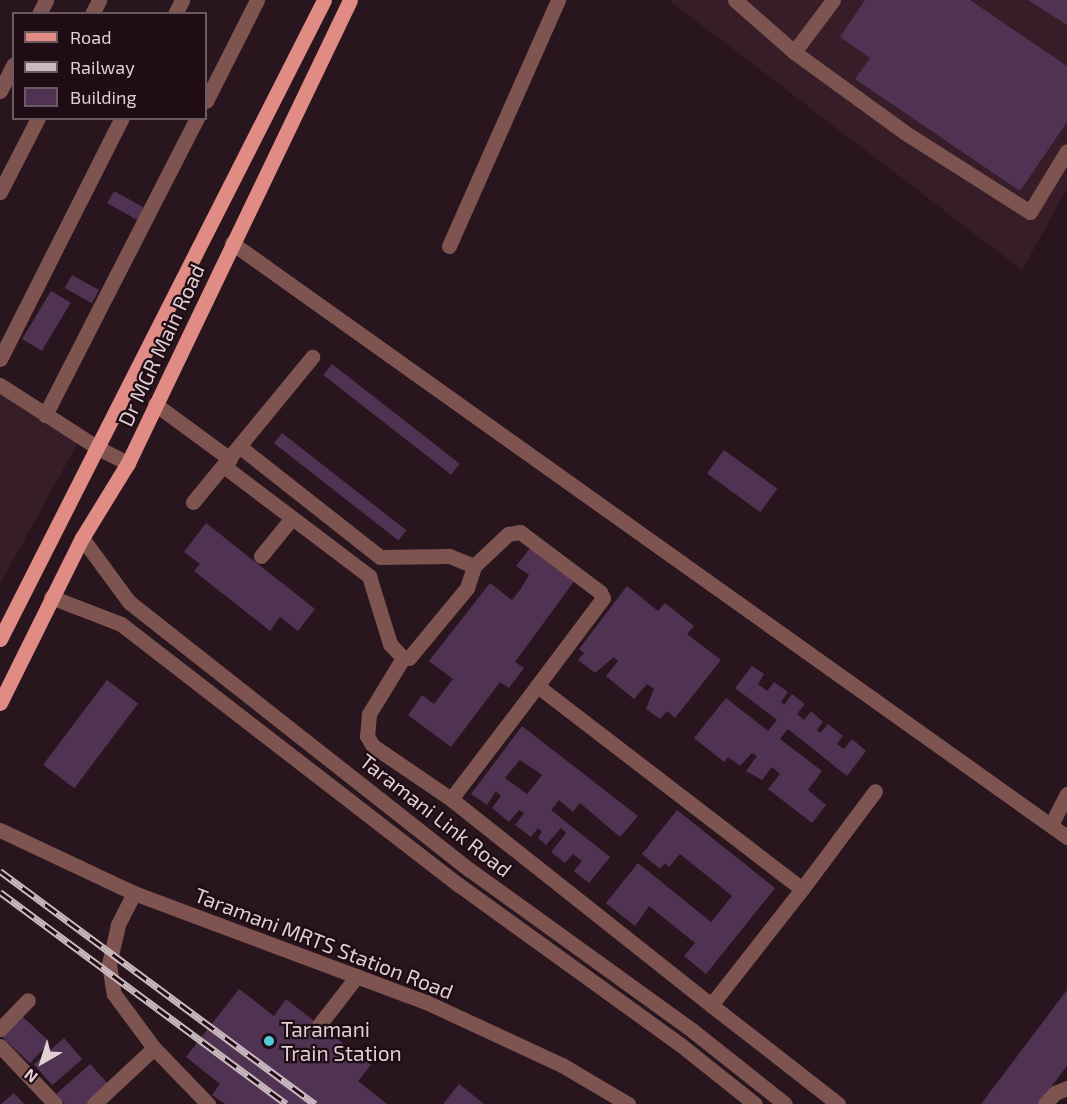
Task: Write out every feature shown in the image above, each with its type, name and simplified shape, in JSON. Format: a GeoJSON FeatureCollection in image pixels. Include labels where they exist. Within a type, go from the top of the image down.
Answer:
{"type":"FeatureCollection","features":[{"type":"Feature","properties":{"kind":"main road","name":"Dr MGR Main Road"},"geometry":{"type":"LineString","coordinates":[[0,639],[324,0]]}},
{"type":"Feature","properties":{"kind":"main road","name":"Dr MGR Main Road"},"geometry":{"type":"LineString","coordinates":[[0,703],[82,537],[128,463],[350,0]]}},
{"type":"Feature","properties":{"kind":"street"},"geometry":{"type":"LineString","coordinates":[[207,99],[258,0]]}},
{"type":"Feature","properties":{"kind":"street"},"geometry":{"type":"LineString","coordinates":[[449,246],[558,0]]}},
{"type":"Feature","properties":{"kind":"street"},"geometry":{"type":"LineString","coordinates":[[735,0],[794,52],[904,132],[1030,212],[1067,152]]}},
{"type":"Feature","properties":{"kind":"street"},"geometry":{"type":"LineString","coordinates":[[794,52],[833,0]]}},
{"type":"Feature","properties":{"kind":"street"},"geometry":{"type":"LineString","coordinates":[[0,91],[12,68]]}},
{"type":"Feature","properties":{"kind":"street"},"geometry":{"type":"LineString","coordinates":[[0,192],[37,120]]}},
{"type":"Feature","properties":{"kind":"street"},"geometry":{"type":"LineString","coordinates":[[0,359],[121,120]]}},
{"type":"Feature","properties":{"kind":"street"},"geometry":{"type":"LineString","coordinates":[[45,415],[196,120]]}},
{"type":"Feature","properties":{"kind":"street"},"geometry":{"type":"LineString","coordinates":[[232,243],[1067,837]]}},
{"type":"Feature","properties":{"kind":"street"},"geometry":{"type":"LineString","coordinates":[[194,502],[312,357]]}},
{"type":"Feature","properties":{"kind":"street"},"geometry":{"type":"LineString","coordinates":[[0,385],[98,448],[128,463]]}},
{"type":"Feature","properties":{"kind":"street"},"geometry":{"type":"LineString","coordinates":[[155,404],[292,518],[369,576],[390,644],[403,658],[409,658],[467,588],[474,566],[508,534],[520,532],[602,595],[537,686],[451,799]]}},
{"type":"Feature","properties":{"kind":"street"},"geometry":{"type":"LineString","coordinates":[[240,447],[380,557],[449,556],[474,566]]}},
{"type":"Feature","properties":{"kind":"street"},"geometry":{"type":"LineString","coordinates":[[261,556],[292,518]]}},
{"type":"Feature","properties":{"kind":"street","name":"Taramani Link Road"},"geometry":{"type":"LineString","coordinates":[[82,537],[129,602],[470,870],[693,1030],[785,1104]]}},
{"type":"Feature","properties":{"kind":"street","name":"Taramani Link Road"},"geometry":{"type":"LineString","coordinates":[[51,597],[122,624],[459,885],[682,1046],[755,1104]]}},
{"type":"Feature","properties":{"kind":"street"},"geometry":{"type":"LineString","coordinates":[[403,658],[369,714],[367,736],[373,746],[451,799],[838,1104]]}},
{"type":"Feature","properties":{"kind":"street"},"geometry":{"type":"LineString","coordinates":[[537,686],[802,889]]}},
{"type":"Feature","properties":{"kind":"street"},"geometry":{"type":"LineString","coordinates":[[711,1005],[875,791]]}},
{"type":"Feature","properties":{"kind":"street"},"geometry":{"type":"LineString","coordinates":[[1051,825],[1067,794]]}},
{"type":"Feature","properties":{"kind":"street","name":"Taramani MRTS Station Road"},"geometry":{"type":"LineString","coordinates":[[0,830],[134,893],[426,1002],[562,1065],[628,1104]]}},
{"type":"Feature","properties":{"kind":"street"},"geometry":{"type":"LineString","coordinates":[[134,893],[118,925],[109,964],[114,994],[154,1048],[208,1104]]}},
{"type":"Feature","properties":{"kind":"street"},"geometry":{"type":"LineString","coordinates":[[319,1025],[357,976]]}},
{"type":"Feature","properties":{"kind":"street"},"geometry":{"type":"LineString","coordinates":[[0,1029],[28,1000]]}},
{"type":"Feature","properties":{"kind":"street"},"geometry":{"type":"LineString","coordinates":[[0,1046],[55,1104]]}},
{"type":"Feature","properties":{"kind":"street"},"geometry":{"type":"LineString","coordinates":[[94,1104],[154,1048]]}},
{"type":"Feature","properties":{"kind":"street"},"geometry":{"type":"LineString","coordinates":[[1045,1104],[1054,1093],[1067,1088]]}},
{"type":"Feature","properties":{"kind":"shaded area"},"geometry":{"type":"Polygon","coordinates":[[[669,0],[1067,0],[1067,189],[1022,270],[669,0]]]}},
{"type":"Feature","properties":{"kind":"shaded area"},"geometry":{"type":"Polygon","coordinates":[[[0,385],[80,439],[0,584],[0,385]]]}},
{"type":"Feature","properties":{"kind":"building"},"geometry":{"type":"Polygon","coordinates":[[[865,0],[970,0],[1067,66],[1067,122],[1020,191],[855,79],[870,58],[840,37],[865,0]]]}},
{"type":"Feature","properties":{"kind":"building"},"geometry":{"type":"Polygon","coordinates":[[[1028,0],[1067,0],[1067,25],[1028,0]]]}},
{"type":"Feature","properties":{"kind":"building"},"geometry":{"type":"Polygon","coordinates":[[[114,191],[145,208],[138,220],[107,203],[114,191]]]}},
{"type":"Feature","properties":{"kind":"building"},"geometry":{"type":"Polygon","coordinates":[[[72,275],[99,290],[92,303],[65,288],[72,275]]]}},
{"type":"Feature","properties":{"kind":"building"},"geometry":{"type":"Polygon","coordinates":[[[51,291],[71,303],[42,351],[22,339],[51,291]]]}},
{"type":"Feature","properties":{"kind":"building"},"geometry":{"type":"Polygon","coordinates":[[[332,364],[460,464],[451,475],[323,375],[332,364]]]}},
{"type":"Feature","properties":{"kind":"building"},"geometry":{"type":"Polygon","coordinates":[[[282,433],[407,530],[399,541],[274,443],[282,433]]]}},
{"type":"Feature","properties":{"kind":"building"},"geometry":{"type":"Polygon","coordinates":[[[724,450],[777,489],[760,512],[707,473],[724,450]]]}},
{"type":"Feature","properties":{"kind":"building"},"geometry":{"type":"Polygon","coordinates":[[[206,523],[315,609],[298,631],[280,617],[270,631],[194,571],[200,564],[184,552],[206,523]]]}},
{"type":"Feature","properties":{"kind":"building"},"geometry":{"type":"Polygon","coordinates":[[[531,547],[575,580],[515,662],[524,668],[509,688],[500,682],[451,747],[408,715],[422,695],[434,704],[453,679],[429,661],[490,583],[512,600],[529,575],[516,566],[531,547]]]}},
{"type":"Feature","properties":{"kind":"building"},"geometry":{"type":"Polygon","coordinates":[[[627,586],[658,611],[665,603],[694,626],[687,634],[721,660],[675,718],[667,711],[660,719],[646,709],[654,689],[647,684],[634,699],[606,676],[618,661],[614,657],[595,673],[578,660],[584,653],[579,649],[627,586]]]}},
{"type":"Feature","properties":{"kind":"building"},"geometry":{"type":"Polygon","coordinates":[[[752,666],[764,674],[758,684],[767,691],[774,682],[788,692],[781,702],[784,705],[792,694],[805,704],[797,714],[804,720],[811,711],[823,722],[817,730],[820,733],[828,724],[843,736],[837,744],[844,749],[852,739],[866,751],[847,776],[788,729],[780,739],[822,771],[808,790],[826,805],[812,823],[768,789],[780,774],[772,767],[762,780],[746,771],[757,756],[752,753],[740,766],[728,757],[724,762],[694,738],[726,698],[768,731],[777,720],[735,688],[752,666]]]}},
{"type":"Feature","properties":{"kind":"building"},"geometry":{"type":"Polygon","coordinates":[[[107,680],[138,703],[74,788],[43,765],[107,680]]]}},
{"type":"Feature","properties":{"kind":"building"},"geometry":{"type":"Polygon","coordinates":[[[522,726],[638,816],[620,837],[580,803],[573,812],[559,800],[551,810],[610,857],[589,883],[574,871],[582,861],[573,854],[565,863],[551,852],[566,833],[561,828],[546,845],[538,838],[542,832],[538,828],[531,837],[515,825],[524,813],[519,810],[509,822],[492,808],[501,796],[496,791],[487,805],[471,794],[522,726]],[[520,760],[505,778],[527,794],[542,775],[520,760]]]}},
{"type":"Feature","properties":{"kind":"building"},"geometry":{"type":"Polygon","coordinates":[[[677,810],[775,888],[706,974],[684,956],[695,943],[649,906],[635,926],[606,903],[638,863],[711,922],[732,896],[680,854],[669,867],[665,863],[660,869],[642,854],[677,810]]]}},
{"type":"Feature","properties":{"kind":"building","name":"Taramani Train Station"},"geometry":{"type":"Polygon","coordinates":[[[239,989],[274,1016],[286,999],[371,1065],[358,1081],[387,1104],[225,1104],[212,1095],[220,1084],[186,1057],[239,989]]]}},
{"type":"Feature","properties":{"kind":"building"},"geometry":{"type":"Polygon","coordinates":[[[1067,990],[1067,1066],[1038,1104],[981,1104],[1067,990]]]}},
{"type":"Feature","properties":{"kind":"building"},"geometry":{"type":"Polygon","coordinates":[[[22,1016],[50,1042],[30,1063],[2,1037],[22,1016]]]}},
{"type":"Feature","properties":{"kind":"building"},"geometry":{"type":"Polygon","coordinates":[[[64,1038],[82,1059],[52,1085],[34,1064],[64,1038]]]}},
{"type":"Feature","properties":{"kind":"building"},"geometry":{"type":"Polygon","coordinates":[[[90,1064],[109,1085],[88,1104],[65,1104],[56,1094],[90,1064]]]}},
{"type":"Feature","properties":{"kind":"building","name":"Taramani Train Station"},"geometry":{"type":"Polygon","coordinates":[[[459,1084],[484,1104],[443,1104],[459,1084]]]}},
{"type":"Feature","properties":{"kind":"building"},"geometry":{"type":"Polygon","coordinates":[[[14,1093],[24,1104],[1,1104],[14,1093]]]}},
{"type":"Feature","properties":{"kind":"railway"},"geometry":{"type":"LineString","coordinates":[[0,871],[315,1104]]}},
{"type":"Feature","properties":{"kind":"railway"},"geometry":{"type":"LineString","coordinates":[[0,892],[286,1104]]}},
{"type":"Feature","properties":{"kind":"place","name":"Taramani Train Station"},"geometry":{"type":"Point","coordinates":[269,1041]}}]}
